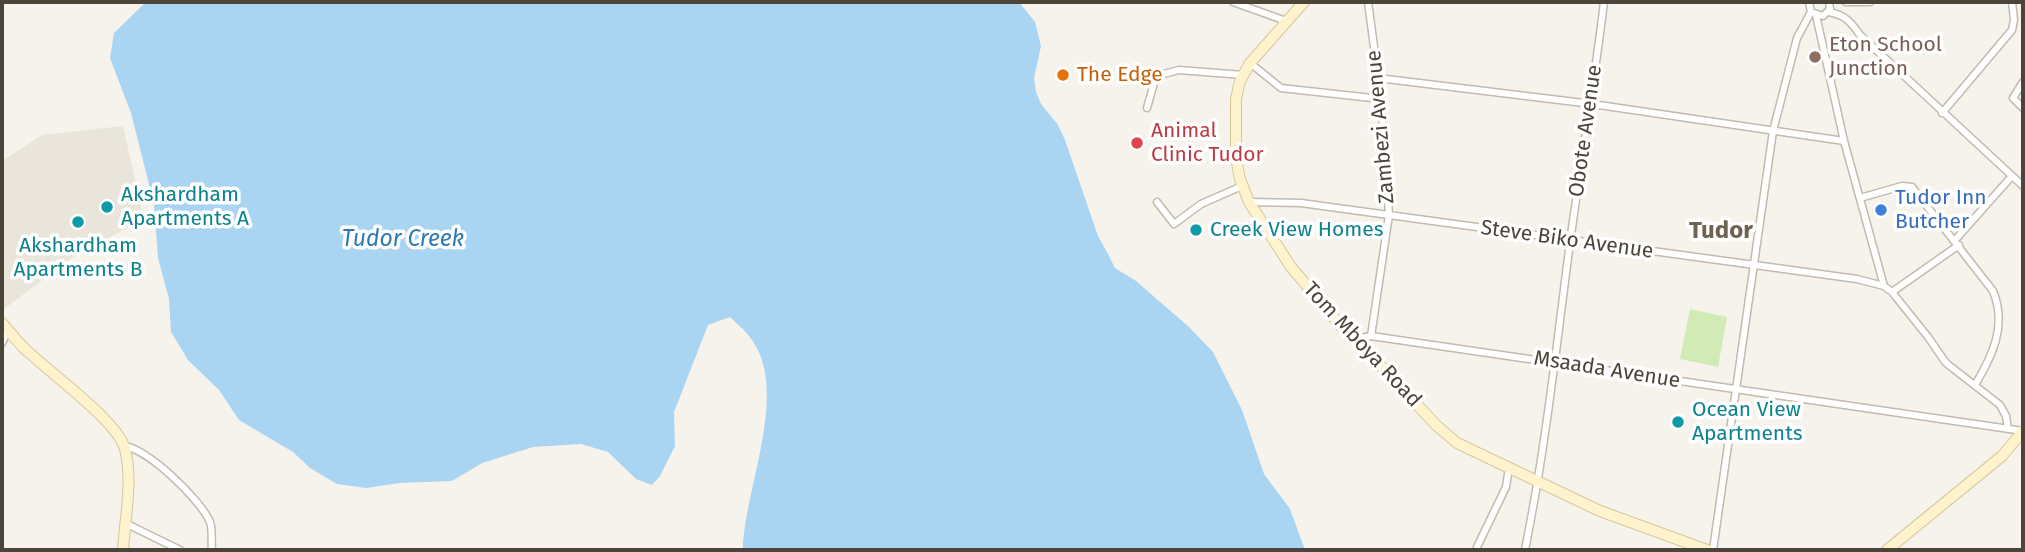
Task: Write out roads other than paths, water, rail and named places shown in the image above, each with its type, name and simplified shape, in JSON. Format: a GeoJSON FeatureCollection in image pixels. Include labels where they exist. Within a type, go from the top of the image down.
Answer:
{"type":"FeatureCollection","features":[{"type":"Feature","properties":{"kind":"main road","name":"Tom Mboya Road"},"geometry":{"type":"LineString","coordinates":[[1304,2],[1250,63],[1242,75],[1236,99],[1236,158],[1242,186],[1249,202],[1291,267],[1317,300],[1452,439],[1469,450],[1636,526],[1707,550]]}},
{"type":"Feature","properties":{"kind":"main road"},"geometry":{"type":"LineString","coordinates":[[5,326],[23,347],[107,422],[124,446],[128,465],[123,550]]}},
{"type":"Feature","properties":{"kind":"main road"},"geometry":{"type":"LineString","coordinates":[[1886,550],[2002,457],[2023,431]]}},
{"type":"Feature","properties":{"kind":"street"},"geometry":{"type":"LineString","coordinates":[[1233,2],[1286,21]]}},
{"type":"Feature","properties":{"kind":"street","name":"Zambezi Avenue"},"geometry":{"type":"LineString","coordinates":[[1368,2],[1381,99],[1389,215],[1371,336]]}},
{"type":"Feature","properties":{"kind":"street","name":"Obote Avenue"},"geometry":{"type":"LineString","coordinates":[[1525,550],[1538,482],[1604,2]]}},
{"type":"Feature","properties":{"kind":"street"},"geometry":{"type":"LineString","coordinates":[[1809,2],[1884,286],[1892,292],[1946,363],[2000,405],[2006,416],[2008,429]]}},
{"type":"Feature","properties":{"kind":"street"},"geometry":{"type":"LineString","coordinates":[[1847,2],[1849,20],[1860,35],[2023,186]]}},
{"type":"Feature","properties":{"kind":"street"},"geometry":{"type":"LineString","coordinates":[[1814,13],[1823,16],[1830,6],[1847,2],[1870,2]]}},
{"type":"Feature","properties":{"kind":"street"},"geometry":{"type":"LineString","coordinates":[[1942,113],[2012,30],[2012,2]]}},
{"type":"Feature","properties":{"kind":"street"},"geometry":{"type":"LineString","coordinates":[[1830,6],[1849,20]]}},
{"type":"Feature","properties":{"kind":"street"},"geometry":{"type":"LineString","coordinates":[[1713,550],[1773,131],[1797,38],[1814,13]]}},
{"type":"Feature","properties":{"kind":"street"},"geometry":{"type":"LineString","coordinates":[[1250,63],[1281,88],[1381,99]]}},
{"type":"Feature","properties":{"kind":"street"},"geometry":{"type":"LineString","coordinates":[[1147,108],[1156,76],[1180,70],[1242,75]]}},
{"type":"Feature","properties":{"kind":"street"},"geometry":{"type":"LineString","coordinates":[[1378,78],[1592,104],[1844,141]]}},
{"type":"Feature","properties":{"kind":"street"},"geometry":{"type":"LineString","coordinates":[[2023,82],[2013,98],[2023,108]]}},
{"type":"Feature","properties":{"kind":"street"},"geometry":{"type":"LineString","coordinates":[[1892,292],[1957,243],[2011,176]]}},
{"type":"Feature","properties":{"kind":"street"},"geometry":{"type":"LineString","coordinates":[[1157,202],[1174,223],[1201,204],[1242,186]]}},
{"type":"Feature","properties":{"kind":"street"},"geometry":{"type":"LineString","coordinates":[[1860,198],[1911,186],[1993,291],[1999,309],[1997,339],[1988,364],[1975,385]]}},
{"type":"Feature","properties":{"kind":"street","name":"Steve Biko Avenue"},"geometry":{"type":"LineString","coordinates":[[1249,202],[1301,203],[1857,279],[1884,286]]}},
{"type":"Feature","properties":{"kind":"street"},"geometry":{"type":"LineString","coordinates":[[2,343],[5,326]]}},
{"type":"Feature","properties":{"kind":"street","name":"Msaada Avenue"},"geometry":{"type":"LineString","coordinates":[[1356,339],[1371,336],[2023,431]]}},
{"type":"Feature","properties":{"kind":"street"},"geometry":{"type":"LineString","coordinates":[[124,446],[138,448],[188,493],[210,522],[212,550]]}},
{"type":"Feature","properties":{"kind":"street"},"geometry":{"type":"LineString","coordinates":[[1477,547],[1506,486],[1509,468]]}},
{"type":"Feature","properties":{"kind":"street"},"geometry":{"type":"LineString","coordinates":[[125,523],[180,550]]}},
{"type":"Feature","properties":{"kind":"water","name":"Tudor Creek"},"geometry":{"type":"Polygon","coordinates":[[[146,2],[1019,2],[1035,22],[1041,46],[1034,78],[1036,92],[1065,140],[1098,236],[1115,268],[1136,281],[1189,327],[1213,352],[1242,410],[1264,474],[1290,509],[1305,550],[743,550],[745,525],[766,411],[766,383],[761,358],[749,336],[730,317],[708,325],[674,412],[675,446],[660,476],[652,485],[636,479],[608,452],[581,444],[533,447],[482,463],[452,481],[399,483],[366,488],[337,484],[310,468],[293,452],[239,420],[219,390],[188,360],[171,332],[169,299],[158,258],[154,204],[131,113],[110,58],[114,33],[146,2]]]}},
{"type":"Feature","properties":{"kind":"place","name":"Eton School Junction"},"geometry":{"type":"Point","coordinates":[1815,57]}},
{"type":"Feature","properties":{"kind":"place","name":"The Edge"},"geometry":{"type":"Point","coordinates":[1063,75]}},
{"type":"Feature","properties":{"kind":"place","name":"Animal Clinic Tudor"},"geometry":{"type":"Point","coordinates":[1137,143]}},
{"type":"Feature","properties":{"kind":"place","name":"Akshardham Apartments A"},"geometry":{"type":"Point","coordinates":[107,207]}},
{"type":"Feature","properties":{"kind":"place","name":"Tudor Inn Butcher"},"geometry":{"type":"Point","coordinates":[1881,210]}},
{"type":"Feature","properties":{"kind":"place","name":"Akshardham Apartments B"},"geometry":{"type":"Point","coordinates":[78,222]}},
{"type":"Feature","properties":{"kind":"place","name":"Creek View Homes"},"geometry":{"type":"Point","coordinates":[1196,230]}},
{"type":"Feature","properties":{"kind":"place","name":"Ocean View Apartments"},"geometry":{"type":"Point","coordinates":[1678,422]}},
{"type":"Feature","properties":{"kind":"district","name":"Tudor"},"geometry":{"type":"Point","coordinates":[1721,231]}}]}
